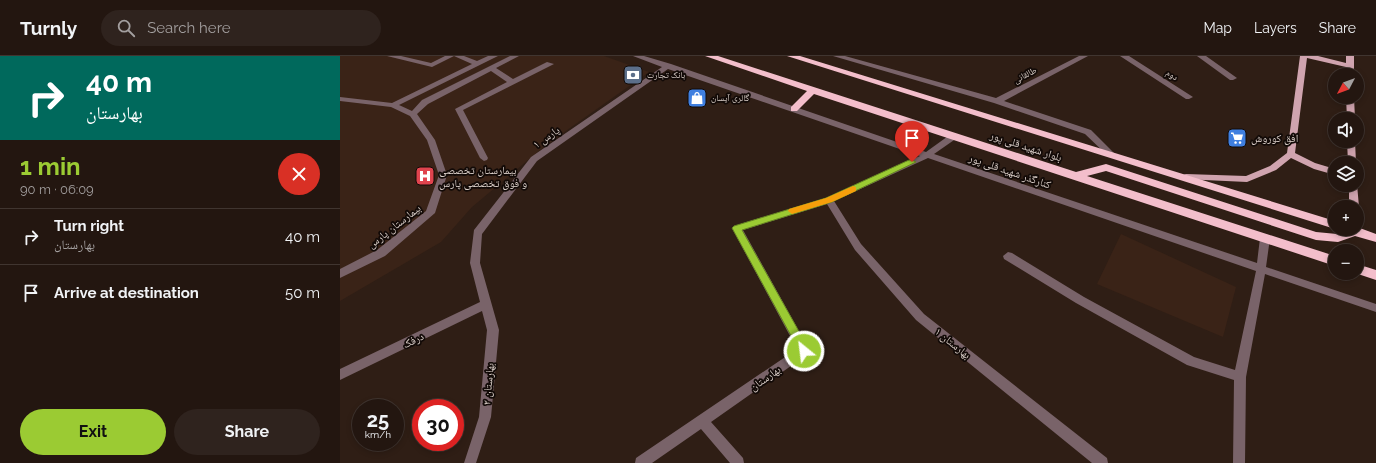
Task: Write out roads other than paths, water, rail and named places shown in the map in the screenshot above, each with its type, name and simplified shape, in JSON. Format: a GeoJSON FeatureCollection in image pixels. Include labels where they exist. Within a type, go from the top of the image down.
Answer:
{"type":"FeatureCollection","features":[{"type":"Feature","properties":{"kind":"highway","name":"بلوار شهید قلی پور"},"geometry":{"type":"LineString","coordinates":[[708,56],[1328,259]]}},
{"type":"Feature","properties":{"kind":"highway","name":"بلوار شهید قلی پور"},"geometry":{"type":"LineString","coordinates":[[791,56],[1186,177],[1328,223]]}},
{"type":"Feature","properties":{"kind":"highway"},"geometry":{"type":"LineString","coordinates":[[794,109],[813,90]]}},
{"type":"Feature","properties":{"kind":"highway"},"geometry":{"type":"LineString","coordinates":[[1075,176],[1106,167],[1316,236],[1338,238],[1342,236]]}},
{"type":"Feature","properties":{"kind":"highway"},"geometry":{"type":"LineString","coordinates":[[1364,234],[1376,238]]}},
{"type":"Feature","properties":{"kind":"highway"},"geometry":{"type":"LineString","coordinates":[[1364,271],[1376,275]]}},
{"type":"Feature","properties":{"kind":"main road"},"geometry":{"type":"LineString","coordinates":[[1186,177],[1247,179],[1273,168],[1291,154],[1304,56]]}},
{"type":"Feature","properties":{"kind":"main road"},"geometry":{"type":"LineString","coordinates":[[1309,56],[1350,66],[1350,56]]}},
{"type":"Feature","properties":{"kind":"main road"},"geometry":{"type":"LineString","coordinates":[[1291,154],[1304,163],[1328,170]]}},
{"type":"Feature","properties":{"kind":"street"},"geometry":{"type":"LineString","coordinates":[[391,56],[432,65],[450,56]]}},
{"type":"Feature","properties":{"kind":"street"},"geometry":{"type":"LineString","coordinates":[[458,56],[478,64]]}},
{"type":"Feature","properties":{"kind":"street"},"geometry":{"type":"LineString","coordinates":[[393,105],[494,56]]}},
{"type":"Feature","properties":{"kind":"street"},"geometry":{"type":"LineString","coordinates":[[340,99],[393,105],[413,114],[425,102],[515,56]]}},
{"type":"Feature","properties":{"kind":"street","name":"کنارگذر شهید قلی پور"},"geometry":{"type":"LineString","coordinates":[[637,56],[794,109],[926,156],[1376,308]]}},
{"type":"Feature","properties":{"kind":"street"},"geometry":{"type":"LineString","coordinates":[[837,56],[997,101],[1088,132],[1110,154]]}},
{"type":"Feature","properties":{"kind":"street","name":"طالقانی"},"geometry":{"type":"LineString","coordinates":[[997,101],[1084,56]]}},
{"type":"Feature","properties":{"kind":"street","name":"دوم"},"geometry":{"type":"LineString","coordinates":[[1124,56],[1189,98]]}},
{"type":"Feature","properties":{"kind":"street"},"geometry":{"type":"LineString","coordinates":[[1201,56],[1233,78]]}},
{"type":"Feature","properties":{"kind":"street"},"geometry":{"type":"LineString","coordinates":[[484,158],[459,109],[550,64]]}},
{"type":"Feature","properties":{"kind":"street","name":"پارس ۱"},"geometry":{"type":"LineString","coordinates":[[486,304],[475,263],[477,233],[534,159],[668,66]]}},
{"type":"Feature","properties":{"kind":"street"},"geometry":{"type":"LineString","coordinates":[[492,69],[512,82]]}},
{"type":"Feature","properties":{"kind":"street","name":"بیمارستان پارس"},"geometry":{"type":"LineString","coordinates":[[340,274],[381,253],[430,213],[443,175],[431,140],[413,114]]}},
{"type":"Feature","properties":{"kind":"street","name":"بهارستان"},"geometry":{"type":"LineString","coordinates":[[641,463],[703,422],[804,351],[737,228],[829,200],[926,156],[954,136]]}},
{"type":"Feature","properties":{"kind":"street","name":"بهارستان ۱"},"geometry":{"type":"LineString","coordinates":[[829,200],[858,247],[920,317],[1102,463]]}},
{"type":"Feature","properties":{"kind":"street"},"geometry":{"type":"LineString","coordinates":[[1239,463],[1240,377],[1261,269],[1265,238]]}},
{"type":"Feature","properties":{"kind":"street"},"geometry":{"type":"LineString","coordinates":[[1008,256],[1080,300],[1191,361],[1240,377]]}},
{"type":"Feature","properties":{"kind":"street","name":"درفک"},"geometry":{"type":"LineString","coordinates":[[340,375],[486,304]]}},
{"type":"Feature","properties":{"kind":"street","name":"بهارستان ۲"},"geometry":{"type":"LineString","coordinates":[[470,463],[485,417],[493,330],[486,304]]}},
{"type":"Feature","properties":{"kind":"street"},"geometry":{"type":"LineString","coordinates":[[703,422],[738,463]]}},
{"type":"Feature","properties":{"kind":"place","name":"بانک تجارت"},"geometry":{"type":"Point","coordinates":[633,75]}},
{"type":"Feature","properties":{"kind":"place","name":"گالری آیسان"},"geometry":{"type":"Point","coordinates":[697,98]}},
{"type":"Feature","properties":{"kind":"place","name":"افق کوروش"},"geometry":{"type":"Point","coordinates":[1237,138]}},
{"type":"Feature","properties":{"kind":"place","name":"بیمارستان تخصصی و فوق تخصصی پارس"},"geometry":{"type":"Point","coordinates":[425,176]}}]}
